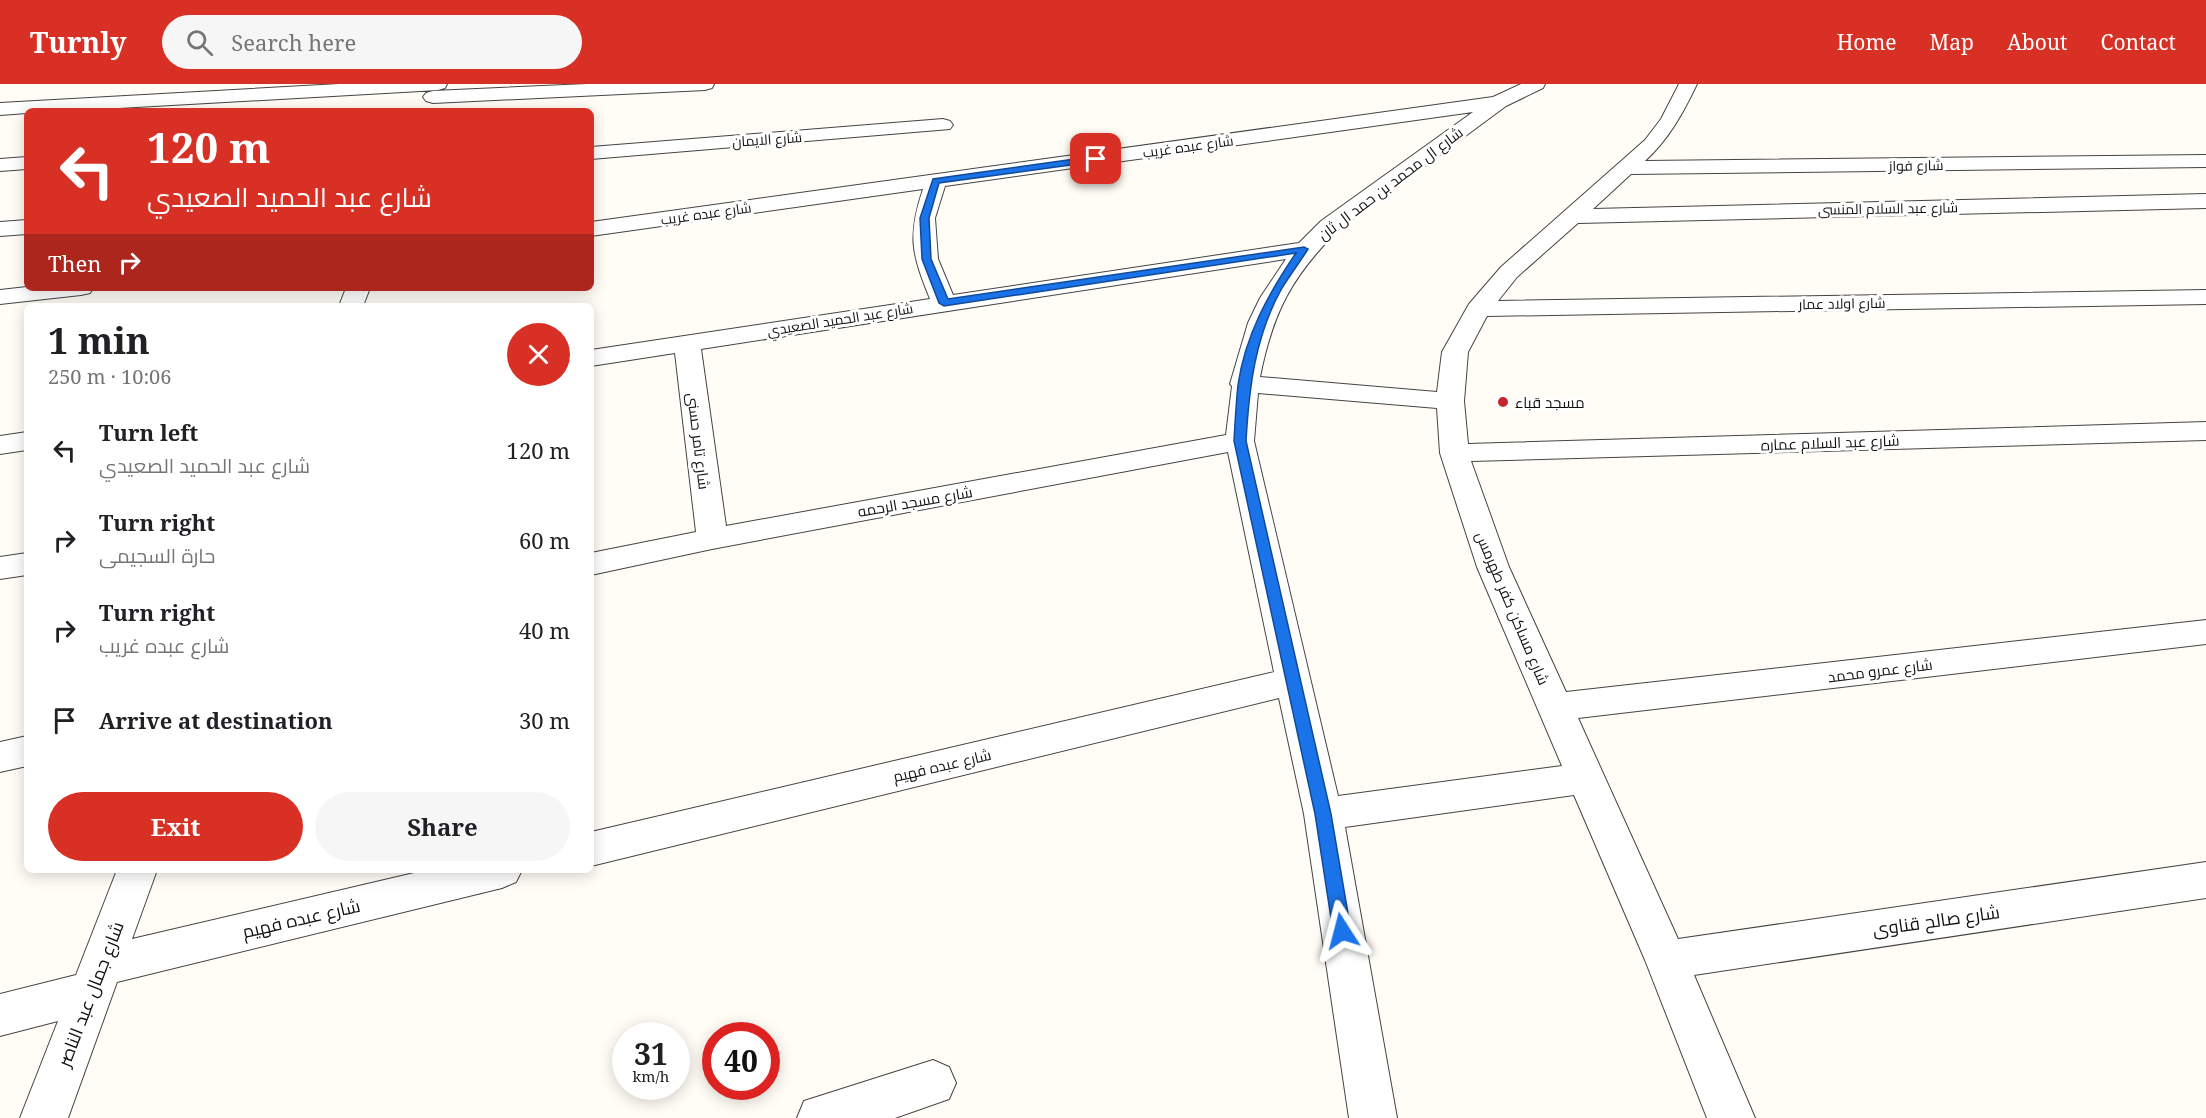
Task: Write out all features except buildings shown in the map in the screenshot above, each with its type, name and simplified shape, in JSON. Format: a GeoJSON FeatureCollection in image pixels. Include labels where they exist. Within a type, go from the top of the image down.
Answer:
{"type":"FeatureCollection","features":[{"type":"Feature","properties":{"kind":"street"},"geometry":{"type":"LineString","coordinates":[[29,108],[705,84]]}},
{"type":"Feature","properties":{"kind":"street","name":"شارع ال محمد بن حمد ال ثان"},"geometry":{"type":"LineString","coordinates":[[1373,1118],[1323,814],[1240,441],[1244,384],[1257,333],[1277,289],[1304,249],[1329,226],[1499,102],[1536,84]]}},
{"type":"Feature","properties":{"kind":"street","name":"شارع مساكن كفر طهرمس"},"geometry":{"type":"LineString","coordinates":[[1688,84],[1670,120],[1652,144],[1509,272],[1478,309],[1455,352],[1450,401],[1454,453],[1493,567],[1666,960],[1731,1118]]}},
{"type":"Feature","properties":{"kind":"street","name":"شارع عبده غريب"},"geometry":{"type":"LineString","coordinates":[[594,230],[1499,102]]}},
{"type":"Feature","properties":{"kind":"street"},"geometry":{"type":"LineString","coordinates":[[0,109],[24,108]]}},
{"type":"Feature","properties":{"kind":"street","name":"شارع الايمان"},"geometry":{"type":"LineString","coordinates":[[594,153],[944,125]]}},
{"type":"Feature","properties":{"kind":"street","name":"شارع فواز"},"geometry":{"type":"LineString","coordinates":[[1626,168],[2206,161]]}},
{"type":"Feature","properties":{"kind":"street"},"geometry":{"type":"LineString","coordinates":[[0,165],[24,163]]}},
{"type":"Feature","properties":{"kind":"street"},"geometry":{"type":"LineString","coordinates":[[936,181],[924,218],[927,259],[944,303]]}},
{"type":"Feature","properties":{"kind":"street","name":"شارع عبد السلام المنسى"},"geometry":{"type":"LineString","coordinates":[[1570,216],[2206,201]]}},
{"type":"Feature","properties":{"kind":"street"},"geometry":{"type":"LineString","coordinates":[[0,229],[24,227]]}},
{"type":"Feature","properties":{"kind":"street","name":"شارع عبد الحميد الصعيدي"},"geometry":{"type":"LineString","coordinates":[[594,358],[1304,249]]}},
{"type":"Feature","properties":{"kind":"street"},"geometry":{"type":"LineString","coordinates":[[0,297],[54,291]]}},
{"type":"Feature","properties":{"kind":"street","name":"شارع اولاد عمار"},"geometry":{"type":"LineString","coordinates":[[1478,309],[2206,297]]}},
{"type":"Feature","properties":{"kind":"street","name":"شارع تامر حسنى"},"geometry":{"type":"LineString","coordinates":[[687,344],[712,539]]}},
{"type":"Feature","properties":{"kind":"street"},"geometry":{"type":"LineString","coordinates":[[1244,384],[1450,401]]}},
{"type":"Feature","properties":{"kind":"street","name":"شارع عبد السلام عماره"},"geometry":{"type":"LineString","coordinates":[[1454,453],[2206,431]]}},
{"type":"Feature","properties":{"kind":"street"},"geometry":{"type":"LineString","coordinates":[[0,445],[24,441]]}},
{"type":"Feature","properties":{"kind":"street","name":"شارع مسجد الرحمه"},"geometry":{"type":"LineString","coordinates":[[594,563],[712,539],[1240,441]]}},
{"type":"Feature","properties":{"kind":"street"},"geometry":{"type":"LineString","coordinates":[[0,568],[24,564]]}},
{"type":"Feature","properties":{"kind":"street","name":"شارع عمرو محمد"},"geometry":{"type":"LineString","coordinates":[[1554,708],[2206,632]]}},
{"type":"Feature","properties":{"kind":"street","name":"شارع عبده فهيم"},"geometry":{"type":"LineString","coordinates":[[594,848],[1293,681]]}},
{"type":"Feature","properties":{"kind":"street"},"geometry":{"type":"LineString","coordinates":[[0,757],[24,752]]}},
{"type":"Feature","properties":{"kind":"street"},"geometry":{"type":"LineString","coordinates":[[1323,814],[1585,778]]}},
{"type":"Feature","properties":{"kind":"street","name":"شارع جمال عبد الناصر"},"geometry":{"type":"LineString","coordinates":[[44,1118],[136,873]]}},
{"type":"Feature","properties":{"kind":"street","name":"شارع عبده فهيم"},"geometry":{"type":"LineString","coordinates":[[0,1015],[96,979],[491,873]]}},
{"type":"Feature","properties":{"kind":"street","name":"شارع صالح قناوى"},"geometry":{"type":"LineString","coordinates":[[1666,960],[2206,880]]}},
{"type":"Feature","properties":{"kind":"street"},"geometry":{"type":"LineString","coordinates":[[821,1118],[933,1083]]}},
{"type":"Feature","properties":{"kind":"place","name":"مسجد قباء"},"geometry":{"type":"Point","coordinates":[1503,402]}},
{"type":"Feature","properties":{"kind":"route"},"geometry":{"type":"LineString","coordinates":[[1096,159],[936,181],[924,218],[927,259],[944,303],[1304,249],[1277,289],[1257,333],[1244,384],[1240,441],[1323,814],[1342,931]]}}]}
